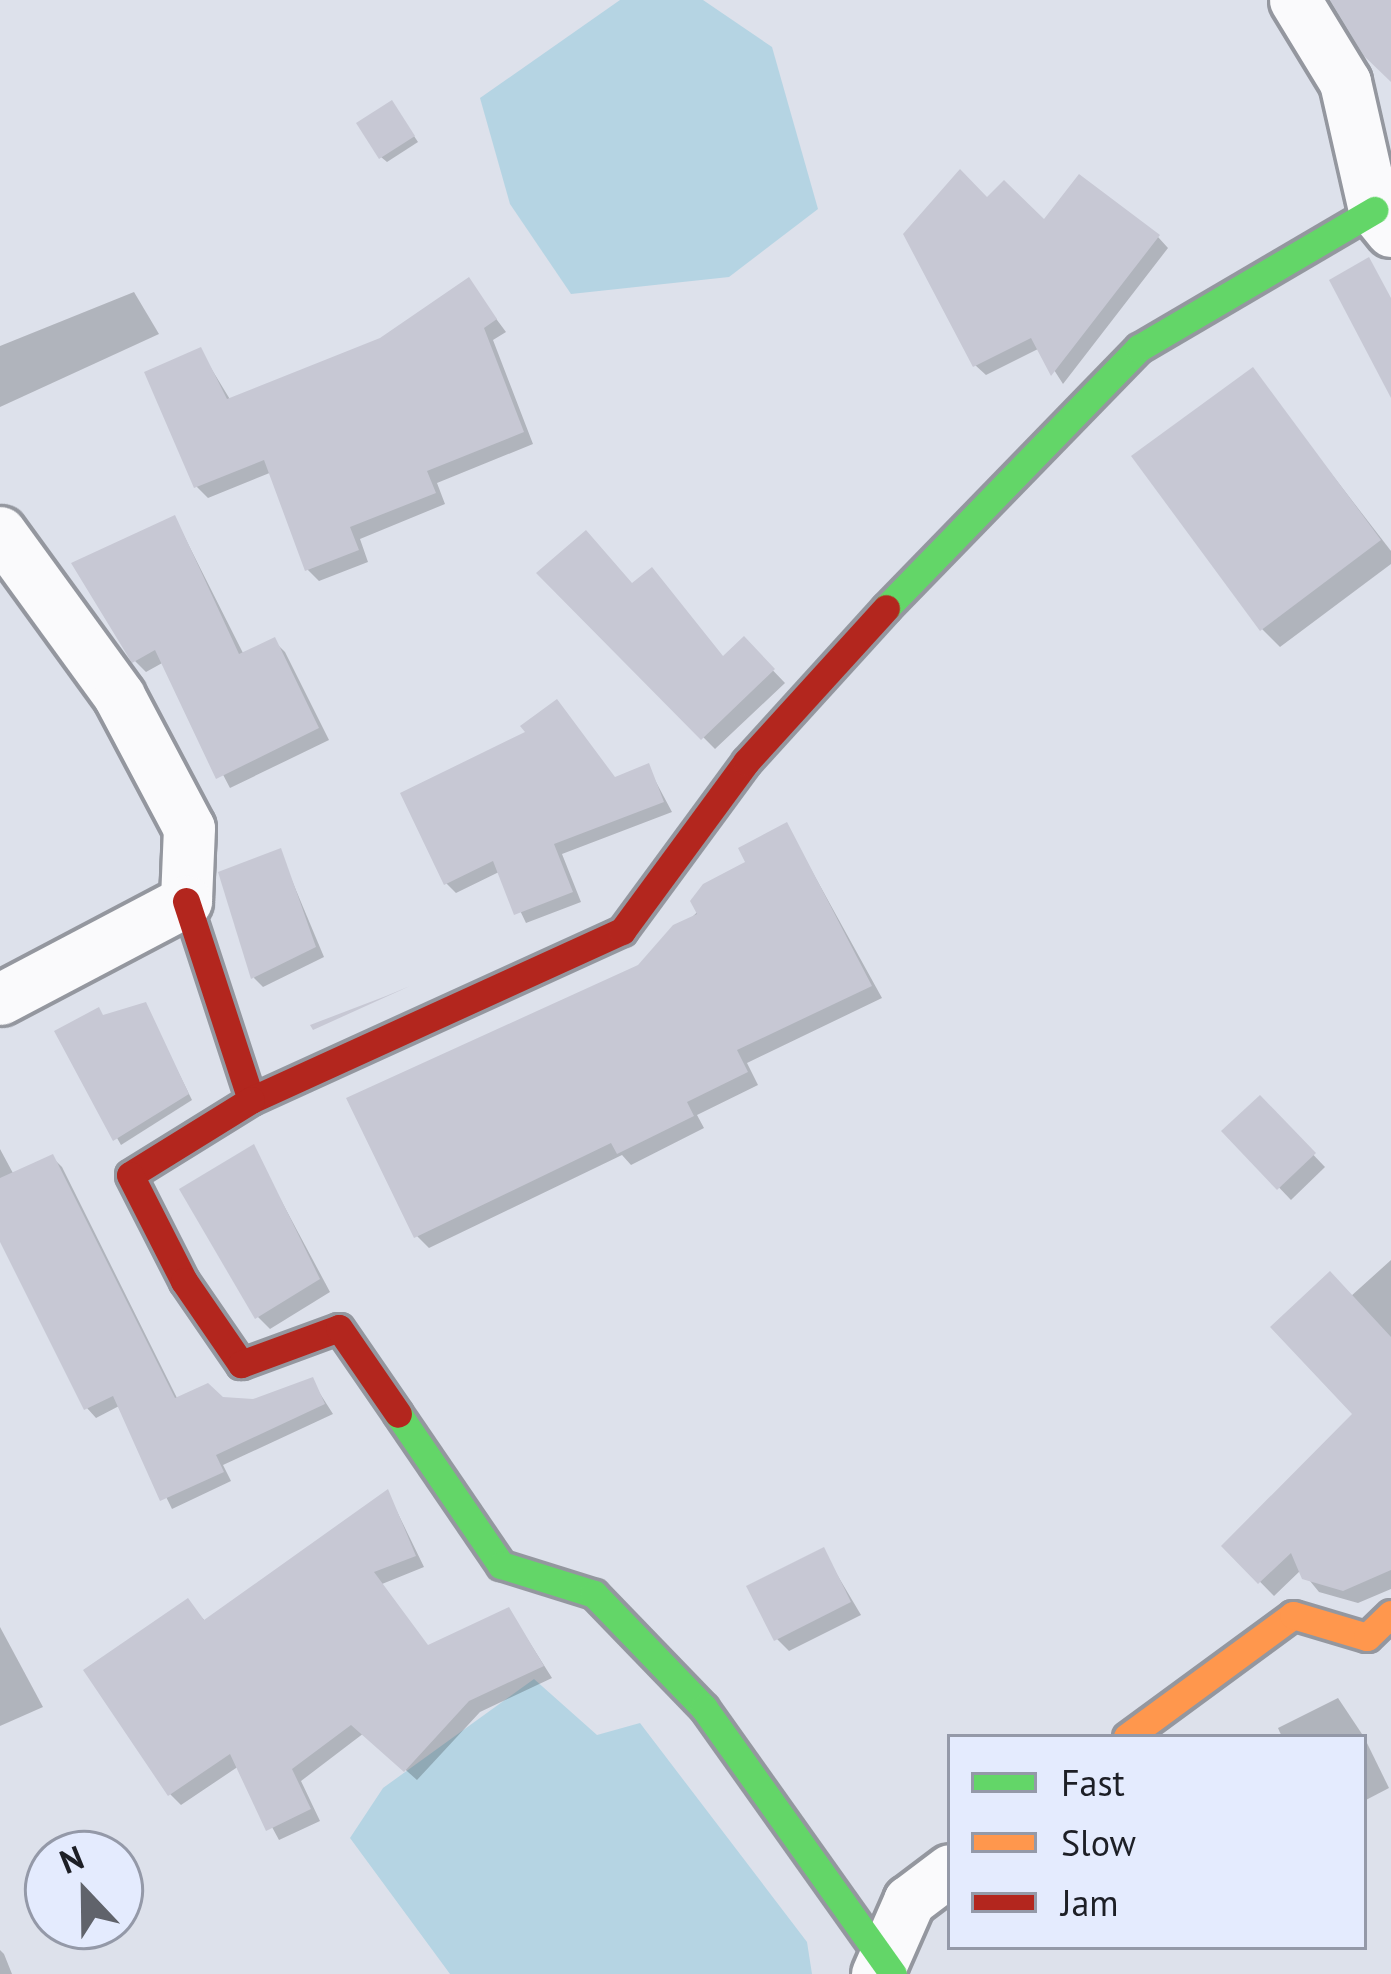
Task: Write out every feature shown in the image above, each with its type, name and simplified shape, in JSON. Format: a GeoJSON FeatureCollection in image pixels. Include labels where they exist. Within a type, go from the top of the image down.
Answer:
{"type":"FeatureCollection","features":[{"type":"Feature","properties":{"kind":"street"},"geometry":{"type":"LineString","coordinates":[[886,1969],[704,1708],[594,1594],[501,1564],[339,1328],[242,1364],[184,1281],[130,1175],[251,1100],[622,931],[746,762],[983,501],[1138,348],[1383,221],[1346,82],[1294,0]]}},
{"type":"Feature","properties":{"kind":"street"},"geometry":{"type":"LineString","coordinates":[[0,532],[119,696],[189,828],[186,901],[251,1100]]}},
{"type":"Feature","properties":{"kind":"street"},"geometry":{"type":"LineString","coordinates":[[0,999],[186,901]]}},
{"type":"Feature","properties":{"kind":"street"},"geometry":{"type":"LineString","coordinates":[[1131,1734],[1293,1615],[1367,1637],[1391,1614]]}},
{"type":"Feature","properties":{"kind":"street"},"geometry":{"type":"LineString","coordinates":[[886,1969],[909,1900],[947,1872]]}},
{"type":"Feature","properties":{"kind":"water"},"geometry":{"type":"Polygon","coordinates":[[[620,0],[703,0],[772,47],[818,209],[729,277],[571,294],[510,204],[480,98],[620,0]]]}},
{"type":"Feature","properties":{"kind":"water"},"geometry":{"type":"Polygon","coordinates":[[[534,1679],[597,1735],[640,1723],[807,1942],[812,1974],[450,1974],[350,1838],[383,1788],[534,1679]]]}},
{"type":"Feature","properties":{"kind":"building"},"geometry":{"type":"Polygon","coordinates":[[[1330,0],[1391,0],[1391,82],[1364,56],[1330,0]]]}},
{"type":"Feature","properties":{"kind":"building"},"geometry":{"type":"Polygon","coordinates":[[[392,100],[415,136],[379,159],[356,123],[392,100]]]}},
{"type":"Feature","properties":{"kind":"building"},"geometry":{"type":"Polygon","coordinates":[[[960,169],[987,197],[1004,180],[1044,219],[1079,174],[1160,235],[1051,376],[1031,338],[973,367],[903,234],[960,169]]]}},
{"type":"Feature","properties":{"kind":"building"},"geometry":{"type":"Polygon","coordinates":[[[1369,257],[1391,298],[1391,398],[1329,280],[1369,257]]]}},
{"type":"Feature","properties":{"kind":"building"},"geometry":{"type":"Polygon","coordinates":[[[469,277],[497,319],[484,328],[524,432],[427,471],[436,493],[350,527],[359,550],[305,571],[264,460],[194,488],[144,372],[201,347],[227,399],[380,338],[469,277]]]}},
{"type":"Feature","properties":{"kind":"building"},"geometry":{"type":"Polygon","coordinates":[[[1253,367],[1381,540],[1260,631],[1131,456],[1253,367]]]}},
{"type":"Feature","properties":{"kind":"building"},"geometry":{"type":"Polygon","coordinates":[[[175,515],[239,654],[275,637],[319,728],[216,779],[155,650],[132,663],[71,563],[175,515]]]}},
{"type":"Feature","properties":{"kind":"building"},"geometry":{"type":"Polygon","coordinates":[[[586,530],[632,583],[652,567],[723,656],[744,636],[775,669],[701,740],[536,573],[586,530]]]}},
{"type":"Feature","properties":{"kind":"building"},"geometry":{"type":"Polygon","coordinates":[[[557,699],[615,777],[649,763],[664,802],[554,844],[573,892],[514,915],[493,861],[444,885],[400,793],[525,732],[520,726],[557,699]]]}},
{"type":"Feature","properties":{"kind":"building"},"geometry":{"type":"Polygon","coordinates":[[[787,822],[872,986],[737,1050],[748,1072],[687,1102],[694,1116],[617,1154],[611,1143],[414,1238],[346,1098],[638,965],[673,925],[697,914],[690,901],[703,884],[745,862],[738,848],[787,822]]]}},
{"type":"Feature","properties":{"kind":"building"},"geometry":{"type":"Polygon","coordinates":[[[281,848],[316,947],[251,979],[218,872],[281,848]]]}},
{"type":"Feature","properties":{"kind":"building"},"geometry":{"type":"Polygon","coordinates":[[[410,986],[313,1030],[310,1025],[386,996],[410,986]]]}},
{"type":"Feature","properties":{"kind":"building"},"geometry":{"type":"Polygon","coordinates":[[[146,1002],[189,1094],[113,1141],[54,1031],[99,1007],[103,1015],[146,1002]]]}},
{"type":"Feature","properties":{"kind":"building"},"geometry":{"type":"Polygon","coordinates":[[[1260,1095],[1316,1153],[1277,1190],[1221,1131],[1260,1095]]]}},
{"type":"Feature","properties":{"kind":"building"},"geometry":{"type":"Polygon","coordinates":[[[254,1144],[320,1279],[255,1319],[179,1189],[254,1144]]]}},
{"type":"Feature","properties":{"kind":"building"},"geometry":{"type":"Polygon","coordinates":[[[53,1154],[175,1398],[208,1383],[223,1397],[253,1399],[313,1377],[325,1404],[216,1455],[224,1472],[160,1501],[113,1396],[84,1410],[0,1242],[0,1178],[53,1154]]]}},
{"type":"Feature","properties":{"kind":"building"},"geometry":{"type":"Polygon","coordinates":[[[1330,1271],[1391,1337],[1391,1570],[1343,1591],[1302,1579],[1291,1553],[1258,1584],[1221,1546],[1352,1414],[1270,1327],[1330,1271]]]}},
{"type":"Feature","properties":{"kind":"building"},"geometry":{"type":"Polygon","coordinates":[[[388,1489],[416,1556],[374,1572],[428,1645],[509,1607],[544,1666],[469,1701],[404,1772],[351,1725],[292,1769],[311,1809],[266,1831],[230,1754],[168,1796],[83,1670],[188,1598],[204,1620],[388,1489]]]}},
{"type":"Feature","properties":{"kind":"building"},"geometry":{"type":"Polygon","coordinates":[[[824,1547],[851,1602],[774,1641],[746,1586],[824,1547]]]}},
{"type":"Feature","properties":{"kind":"traffic: fast"},"geometry":{"type":"LineString","coordinates":[[886,608],[1139,348],[1374,210]]}},
{"type":"Feature","properties":{"kind":"traffic: fast"},"geometry":{"type":"LineString","coordinates":[[398,1414],[501,1565],[594,1594],[704,1708],[893,1974]]}},
{"type":"Feature","properties":{"kind":"traffic: slow"},"geometry":{"type":"LineString","coordinates":[[1131,1734],[1293,1615],[1367,1637],[1391,1614]]}},
{"type":"Feature","properties":{"kind":"traffic: jam"},"geometry":{"type":"LineString","coordinates":[[186,901],[251,1100],[622,931],[746,762],[886,608]]}},
{"type":"Feature","properties":{"kind":"traffic: jam"},"geometry":{"type":"LineString","coordinates":[[251,1100],[130,1175],[184,1281],[241,1364],[339,1328],[398,1414]]}}]}
